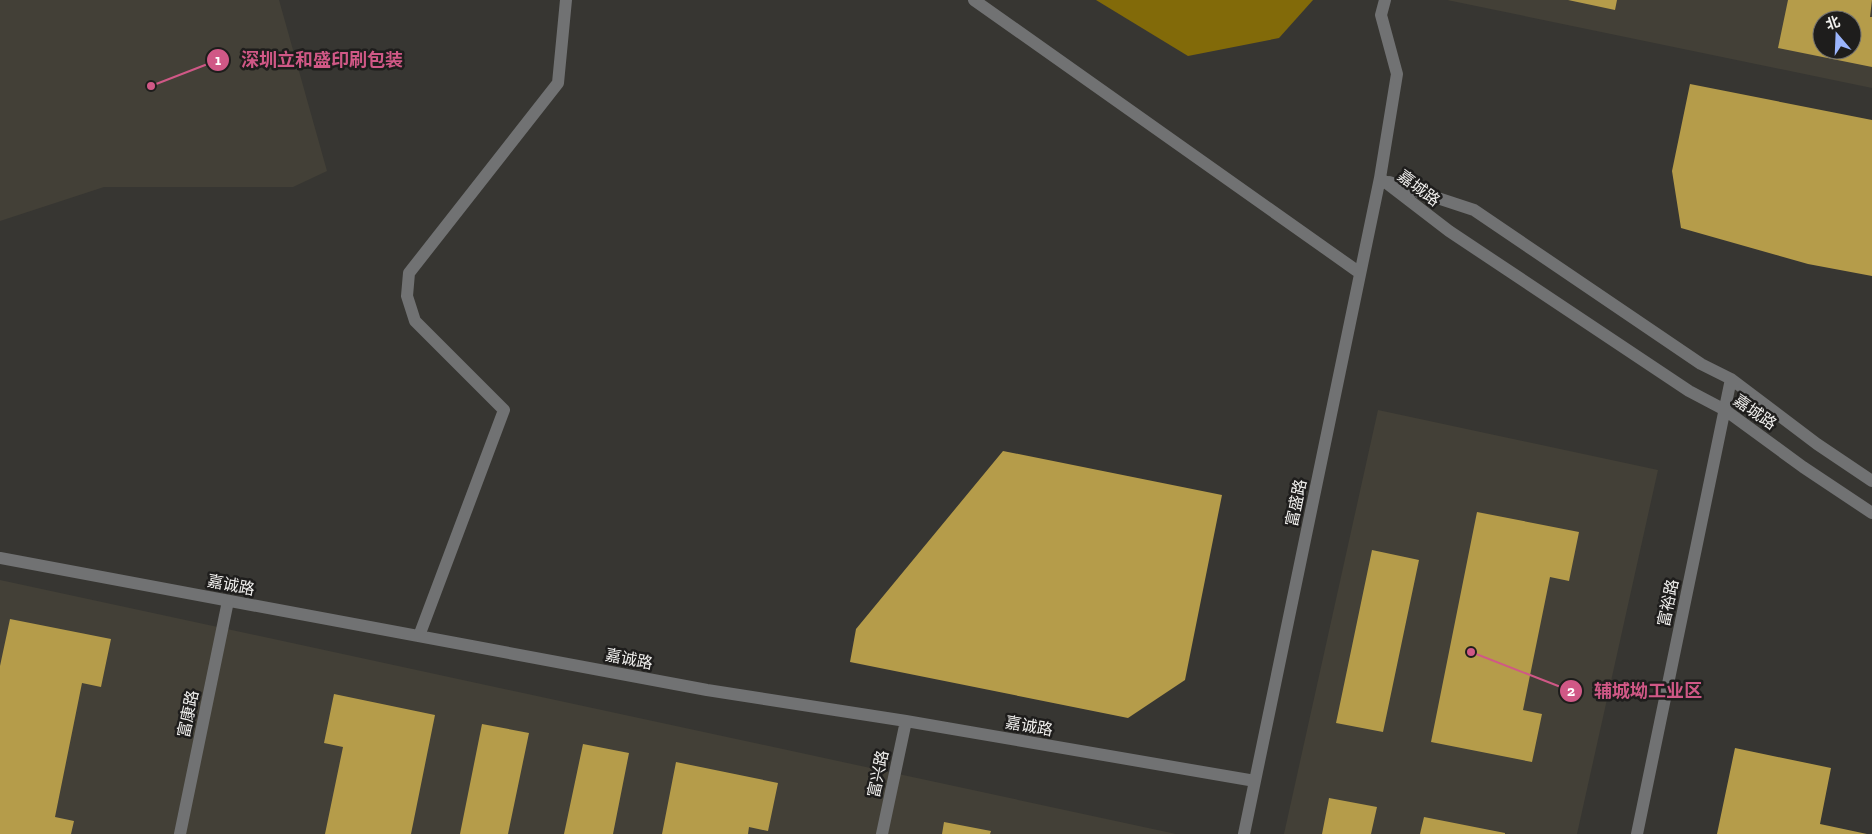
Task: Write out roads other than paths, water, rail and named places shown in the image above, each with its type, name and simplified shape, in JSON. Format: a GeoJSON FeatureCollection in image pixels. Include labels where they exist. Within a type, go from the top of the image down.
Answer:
{"type":"FeatureCollection","features":[{"type":"Feature","properties":{"kind":"street"},"geometry":{"type":"LineString","coordinates":[[419,636],[504,410],[415,321],[407,296],[409,273],[558,83],[566,0]]}},
{"type":"Feature","properties":{"kind":"street"},"geometry":{"type":"LineString","coordinates":[[974,0],[1360,273]]}},
{"type":"Feature","properties":{"kind":"street","name":"富盛路"},"geometry":{"type":"LineString","coordinates":[[1244,834],[1380,178],[1397,74],[1381,16],[1385,0]]}},
{"type":"Feature","properties":{"kind":"street","name":"嘉城路"},"geometry":{"type":"LineString","coordinates":[[1380,178],[1474,210],[1701,364],[1731,380],[1817,444],[1872,481]]}},
{"type":"Feature","properties":{"kind":"street","name":"嘉城路"},"geometry":{"type":"LineString","coordinates":[[1380,178],[1449,231],[1689,391],[1725,410],[1803,467],[1872,513]]}},
{"type":"Feature","properties":{"kind":"street","name":"富裕路"},"geometry":{"type":"LineString","coordinates":[[1637,834],[1731,380]]}},
{"type":"Feature","properties":{"kind":"street","name":"嘉诚路"},"geometry":{"type":"LineString","coordinates":[[0,558],[707,690],[906,721],[1255,780]]}},
{"type":"Feature","properties":{"kind":"street","name":"富康路"},"geometry":{"type":"LineString","coordinates":[[180,834],[228,601]]}},
{"type":"Feature","properties":{"kind":"street","name":"富兴路"},"geometry":{"type":"LineString","coordinates":[[882,834],[906,721]]}},
{"type":"Feature","properties":{"kind":"place","name":"深圳立和盛印刷包装"},"geometry":{"type":"Point","coordinates":[151,86]}},
{"type":"Feature","properties":{"kind":"place","name":"辅城坳工业区"},"geometry":{"type":"Point","coordinates":[1471,652]}}]}
